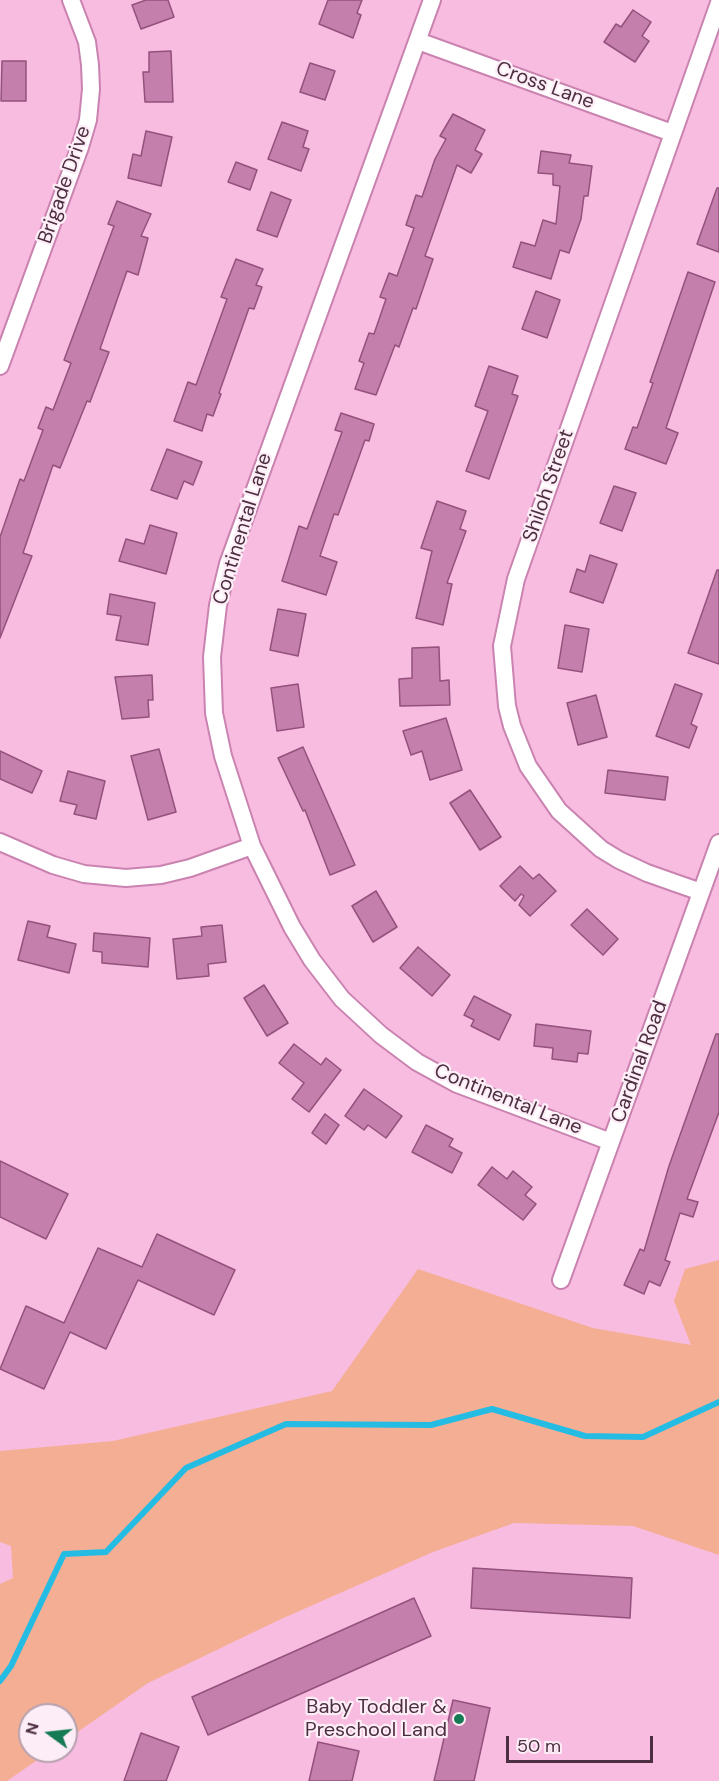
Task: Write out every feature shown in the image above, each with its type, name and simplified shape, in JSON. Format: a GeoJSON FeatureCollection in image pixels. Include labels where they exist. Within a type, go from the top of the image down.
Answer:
{"type":"FeatureCollection","features":[{"type":"Feature","properties":{"kind":"street","name":"Brigade Drive"},"geometry":{"type":"LineString","coordinates":[[0,366],[88,120],[91,89],[87,42],[71,0]]}},
{"type":"Feature","properties":{"kind":"street","name":"Continental Lane"},"geometry":{"type":"LineString","coordinates":[[432,0],[248,505],[218,605],[212,657],[214,713],[223,756],[252,846],[292,927],[312,960],[342,999],[381,1035],[417,1062],[457,1083],[611,1142]]}},
{"type":"Feature","properties":{"kind":"street","name":"Shiloh Street"},"geometry":{"type":"LineString","coordinates":[[701,892],[647,873],[619,860],[601,849],[559,811],[536,780],[519,746],[507,706],[502,667],[505,622],[516,579],[719,3]]}},
{"type":"Feature","properties":{"kind":"street","name":"Cross Lane"},"geometry":{"type":"LineString","coordinates":[[418,41],[672,133]]}},
{"type":"Feature","properties":{"kind":"street"},"geometry":{"type":"LineString","coordinates":[[0,842],[53,866],[84,874],[126,878],[161,875],[190,868],[252,846]]}},
{"type":"Feature","properties":{"kind":"street","name":"Cardinal Road"},"geometry":{"type":"LineString","coordinates":[[561,1280],[719,843]]}},
{"type":"Feature","properties":{"kind":"shaded area"},"geometry":{"type":"Polygon","coordinates":[[[719,1260],[719,1555],[633,1526],[514,1523],[433,1552],[279,1620],[148,1683],[78,1732],[78,1703],[18,1703],[18,1763],[33,1763],[7,1781],[0,1781],[0,1584],[13,1578],[11,1546],[0,1542],[0,1451],[113,1441],[332,1391],[418,1269],[593,1328],[691,1345],[674,1301],[685,1269],[719,1260]]]}},
{"type":"Feature","properties":{"kind":"building"},"geometry":{"type":"Polygon","coordinates":[[[146,0],[168,0],[174,17],[141,29],[132,5],[146,0]]]}},
{"type":"Feature","properties":{"kind":"building"},"geometry":{"type":"Polygon","coordinates":[[[328,0],[362,0],[357,13],[361,15],[353,38],[319,24],[328,0]]]}},
{"type":"Feature","properties":{"kind":"building"},"geometry":{"type":"Polygon","coordinates":[[[633,10],[651,22],[642,36],[649,41],[635,62],[604,42],[616,24],[621,27],[633,10]]]}},
{"type":"Feature","properties":{"kind":"building"},"geometry":{"type":"Polygon","coordinates":[[[171,51],[173,102],[145,102],[143,72],[149,72],[149,52],[171,51]]]}},
{"type":"Feature","properties":{"kind":"building"},"geometry":{"type":"Polygon","coordinates":[[[2,61],[26,61],[26,101],[1,101],[2,61]]]}},
{"type":"Feature","properties":{"kind":"building"},"geometry":{"type":"Polygon","coordinates":[[[310,63],[335,71],[325,100],[300,92],[310,63]]]}},
{"type":"Feature","properties":{"kind":"building"},"geometry":{"type":"Polygon","coordinates":[[[453,114],[485,130],[475,150],[482,154],[471,173],[457,165],[425,256],[433,259],[416,309],[413,308],[399,347],[395,345],[376,395],[355,389],[364,363],[359,361],[369,333],[374,334],[386,299],[380,297],[389,273],[397,276],[414,228],[406,225],[416,195],[422,197],[435,159],[446,139],[440,136],[453,114]]]}},
{"type":"Feature","properties":{"kind":"building"},"geometry":{"type":"Polygon","coordinates":[[[282,122],[308,131],[303,147],[309,149],[301,171],[268,159],[282,122]]]}},
{"type":"Feature","properties":{"kind":"building"},"geometry":{"type":"Polygon","coordinates":[[[146,131],[172,137],[161,186],[128,178],[133,154],[141,156],[146,131]]]}},
{"type":"Feature","properties":{"kind":"building"},"geometry":{"type":"Polygon","coordinates":[[[541,151],[571,155],[569,163],[592,166],[588,196],[584,196],[581,219],[569,253],[560,250],[551,279],[513,267],[521,242],[535,246],[543,220],[556,224],[560,186],[553,185],[553,174],[538,173],[541,151]]]}},
{"type":"Feature","properties":{"kind":"building"},"geometry":{"type":"Polygon","coordinates":[[[236,162],[257,170],[250,190],[228,182],[236,162]]]}},
{"type":"Feature","properties":{"kind":"building"},"geometry":{"type":"Polygon","coordinates":[[[717,188],[719,188],[719,252],[697,244],[717,188]]]}},
{"type":"Feature","properties":{"kind":"building"},"geometry":{"type":"Polygon","coordinates":[[[271,192],[291,200],[277,237],[257,230],[271,192]]]}},
{"type":"Feature","properties":{"kind":"building"},"geometry":{"type":"Polygon","coordinates":[[[117,201],[151,214],[141,236],[148,238],[138,275],[127,271],[100,349],[109,352],[90,402],[87,401],[60,468],[53,465],[23,553],[32,556],[0,638],[0,537],[20,479],[24,481],[43,430],[38,428],[46,407],[53,410],[71,363],[64,360],[114,226],[108,224],[117,201]]]}},
{"type":"Feature","properties":{"kind":"building"},"geometry":{"type":"Polygon","coordinates":[[[236,259],[263,269],[256,285],[262,287],[254,309],[249,308],[213,416],[207,414],[202,431],[174,421],[188,382],[196,385],[227,299],[221,297],[236,259]]]}},
{"type":"Feature","properties":{"kind":"building"},"geometry":{"type":"Polygon","coordinates":[[[688,272],[715,282],[666,428],[678,433],[666,464],[625,449],[633,427],[637,428],[653,383],[650,382],[688,272]]]}},
{"type":"Feature","properties":{"kind":"building"},"geometry":{"type":"Polygon","coordinates":[[[536,291],[560,300],[547,338],[522,329],[536,291]]]}},
{"type":"Feature","properties":{"kind":"building"},"geometry":{"type":"Polygon","coordinates":[[[489,366],[518,376],[512,394],[518,396],[489,479],[466,471],[488,411],[475,406],[489,366]]]}},
{"type":"Feature","properties":{"kind":"building"},"geometry":{"type":"Polygon","coordinates":[[[341,413],[374,424],[369,441],[365,440],[338,515],[334,514],[320,556],[337,562],[326,595],[282,581],[299,526],[307,529],[342,432],[335,430],[341,413]]]}},
{"type":"Feature","properties":{"kind":"building"},"geometry":{"type":"Polygon","coordinates":[[[167,449],[202,462],[193,485],[184,481],[177,499],[151,490],[167,449]]]}},
{"type":"Feature","properties":{"kind":"building"},"geometry":{"type":"Polygon","coordinates":[[[614,486],[636,493],[622,531],[600,523],[614,486]]]}},
{"type":"Feature","properties":{"kind":"building"},"geometry":{"type":"Polygon","coordinates":[[[437,501],[466,511],[460,529],[466,531],[447,583],[452,584],[443,625],[416,618],[432,551],[421,548],[437,501]]]}},
{"type":"Feature","properties":{"kind":"building"},"geometry":{"type":"Polygon","coordinates":[[[150,525],[177,533],[166,574],[119,561],[126,539],[144,544],[150,525]]]}},
{"type":"Feature","properties":{"kind":"building"},"geometry":{"type":"Polygon","coordinates":[[[590,555],[617,564],[603,603],[570,592],[577,569],[585,572],[590,555]]]}},
{"type":"Feature","properties":{"kind":"building"},"geometry":{"type":"Polygon","coordinates":[[[717,570],[719,570],[719,664],[688,653],[717,570]]]}},
{"type":"Feature","properties":{"kind":"building"},"geometry":{"type":"Polygon","coordinates":[[[110,594],[155,603],[148,645],[116,640],[121,616],[107,614],[110,594]]]}},
{"type":"Feature","properties":{"kind":"building"},"geometry":{"type":"Polygon","coordinates":[[[278,609],[306,614],[298,656],[270,650],[278,609]]]}},
{"type":"Feature","properties":{"kind":"building"},"geometry":{"type":"Polygon","coordinates":[[[565,625],[589,629],[582,672],[558,668],[565,625]]]}},
{"type":"Feature","properties":{"kind":"building"},"geometry":{"type":"Polygon","coordinates":[[[439,647],[440,681],[449,680],[450,705],[400,706],[399,679],[412,678],[412,648],[439,647]]]}},
{"type":"Feature","properties":{"kind":"building"},"geometry":{"type":"Polygon","coordinates":[[[152,675],[153,700],[148,700],[149,717],[122,719],[115,677],[152,675]]]}},
{"type":"Feature","properties":{"kind":"building"},"geometry":{"type":"Polygon","coordinates":[[[298,684],[304,727],[277,731],[271,688],[298,684]]]}},
{"type":"Feature","properties":{"kind":"building"},"geometry":{"type":"Polygon","coordinates":[[[675,684],[702,694],[691,724],[697,727],[689,748],[656,736],[675,684]]]}},
{"type":"Feature","properties":{"kind":"building"},"geometry":{"type":"Polygon","coordinates":[[[596,695],[607,737],[578,745],[567,703],[596,695]]]}},
{"type":"Feature","properties":{"kind":"building"},"geometry":{"type":"Polygon","coordinates":[[[446,718],[462,770],[430,780],[422,751],[411,755],[403,731],[446,718]]]}},
{"type":"Feature","properties":{"kind":"building"},"geometry":{"type":"Polygon","coordinates":[[[303,747],[355,865],[330,875],[305,810],[303,811],[278,758],[303,747]]]}},
{"type":"Feature","properties":{"kind":"building"},"geometry":{"type":"Polygon","coordinates":[[[159,749],[176,812],[148,820],[131,756],[159,749]]]}},
{"type":"Feature","properties":{"kind":"building"},"geometry":{"type":"Polygon","coordinates":[[[0,751],[42,771],[32,793],[0,779],[0,751]]]}},
{"type":"Feature","properties":{"kind":"building"},"geometry":{"type":"Polygon","coordinates":[[[608,770],[668,777],[665,800],[605,793],[608,770]]]}},
{"type":"Feature","properties":{"kind":"building"},"geometry":{"type":"Polygon","coordinates":[[[68,771],[105,781],[96,819],[74,814],[77,805],[60,801],[68,771]]]}},
{"type":"Feature","properties":{"kind":"building"},"geometry":{"type":"Polygon","coordinates":[[[470,790],[501,837],[480,850],[450,803],[470,790]]]}},
{"type":"Feature","properties":{"kind":"building"},"geometry":{"type":"Polygon","coordinates":[[[520,866],[533,879],[539,874],[556,891],[530,916],[519,905],[524,896],[521,894],[515,901],[500,886],[520,866]]]}},
{"type":"Feature","properties":{"kind":"building"},"geometry":{"type":"Polygon","coordinates":[[[376,891],[397,927],[373,942],[352,906],[376,891]]]}},
{"type":"Feature","properties":{"kind":"building"},"geometry":{"type":"Polygon","coordinates":[[[587,909],[618,939],[603,955],[571,925],[587,909]]]}},
{"type":"Feature","properties":{"kind":"building"},"geometry":{"type":"Polygon","coordinates":[[[28,921],[50,926],[47,937],[76,944],[69,973],[18,960],[28,921]]]}},
{"type":"Feature","properties":{"kind":"building"},"geometry":{"type":"Polygon","coordinates":[[[222,925],[226,962],[208,964],[209,976],[177,979],[173,939],[202,936],[201,927],[222,925]]]}},
{"type":"Feature","properties":{"kind":"building"},"geometry":{"type":"Polygon","coordinates":[[[94,933],[150,938],[148,967],[102,963],[102,952],[93,951],[94,933]]]}},
{"type":"Feature","properties":{"kind":"building"},"geometry":{"type":"Polygon","coordinates":[[[418,947],[450,975],[432,996],[400,968],[418,947]]]}},
{"type":"Feature","properties":{"kind":"building"},"geometry":{"type":"Polygon","coordinates":[[[264,985],[288,1023],[267,1036],[244,998],[264,985]]]}},
{"type":"Feature","properties":{"kind":"building"},"geometry":{"type":"Polygon","coordinates":[[[474,996],[511,1015],[499,1040],[471,1026],[474,1020],[464,1015],[474,996]]]}},
{"type":"Feature","properties":{"kind":"building"},"geometry":{"type":"Polygon","coordinates":[[[536,1024],[591,1031],[588,1054],[578,1053],[577,1062],[552,1059],[553,1048],[534,1046],[536,1024]]]}},
{"type":"Feature","properties":{"kind":"building"},"geometry":{"type":"Polygon","coordinates":[[[716,1034],[719,1034],[719,1112],[687,1199],[698,1202],[693,1217],[680,1213],[665,1260],[670,1262],[660,1286],[649,1281],[644,1294],[624,1285],[640,1249],[644,1251],[669,1166],[716,1034]]]}},
{"type":"Feature","properties":{"kind":"building"},"geometry":{"type":"Polygon","coordinates":[[[294,1044],[321,1065],[326,1058],[341,1070],[309,1112],[292,1099],[304,1083],[279,1063],[294,1044]]]}},
{"type":"Feature","properties":{"kind":"building"},"geometry":{"type":"Polygon","coordinates":[[[364,1089],[402,1116],[386,1138],[368,1125],[364,1130],[345,1116],[364,1089]]]}},
{"type":"Feature","properties":{"kind":"building"},"geometry":{"type":"Polygon","coordinates":[[[325,1114],[339,1125],[326,1144],[312,1133],[325,1114]]]}},
{"type":"Feature","properties":{"kind":"building"},"geometry":{"type":"Polygon","coordinates":[[[426,1125],[453,1139],[449,1146],[462,1153],[452,1173],[412,1152],[426,1125]]]}},
{"type":"Feature","properties":{"kind":"building"},"geometry":{"type":"Polygon","coordinates":[[[0,1161],[68,1194],[46,1239],[0,1217],[0,1161]]]}},
{"type":"Feature","properties":{"kind":"building"},"geometry":{"type":"Polygon","coordinates":[[[492,1167],[507,1179],[513,1171],[532,1187],[525,1195],[536,1204],[523,1220],[478,1185],[492,1167]]]}},
{"type":"Feature","properties":{"kind":"building"},"geometry":{"type":"Polygon","coordinates":[[[157,1234],[235,1270],[214,1315],[138,1280],[106,1349],[70,1332],[44,1389],[0,1369],[26,1306],[64,1323],[98,1248],[142,1267],[157,1234]]]}},
{"type":"Feature","properties":{"kind":"building"},"geometry":{"type":"Polygon","coordinates":[[[473,1568],[632,1578],[630,1618],[471,1608],[473,1568]]]}},
{"type":"Feature","properties":{"kind":"building"},"geometry":{"type":"Polygon","coordinates":[[[414,1598],[431,1636],[208,1735],[192,1697],[414,1598]]]}},
{"type":"Feature","properties":{"kind":"building"},"geometry":{"type":"Polygon","coordinates":[[[453,1700],[490,1708],[474,1781],[434,1781],[453,1700]]]}},
{"type":"Feature","properties":{"kind":"building"},"geometry":{"type":"Polygon","coordinates":[[[141,1733],[179,1747],[166,1781],[124,1781],[141,1733]]]}},
{"type":"Feature","properties":{"kind":"building"},"geometry":{"type":"Polygon","coordinates":[[[318,1742],[359,1751],[352,1781],[309,1781],[318,1742]]]}},
{"type":"Feature","properties":{"kind":"waterway"},"geometry":{"type":"LineString","coordinates":[[0,1681],[11,1666],[64,1554],[106,1552],[186,1468],[286,1424],[431,1425],[492,1409],[585,1436],[643,1437],[719,1402]]}},
{"type":"Feature","properties":{"kind":"place","name":"Baby Toddler & Preschool Land"},"geometry":{"type":"Point","coordinates":[459,1719]}}]}
